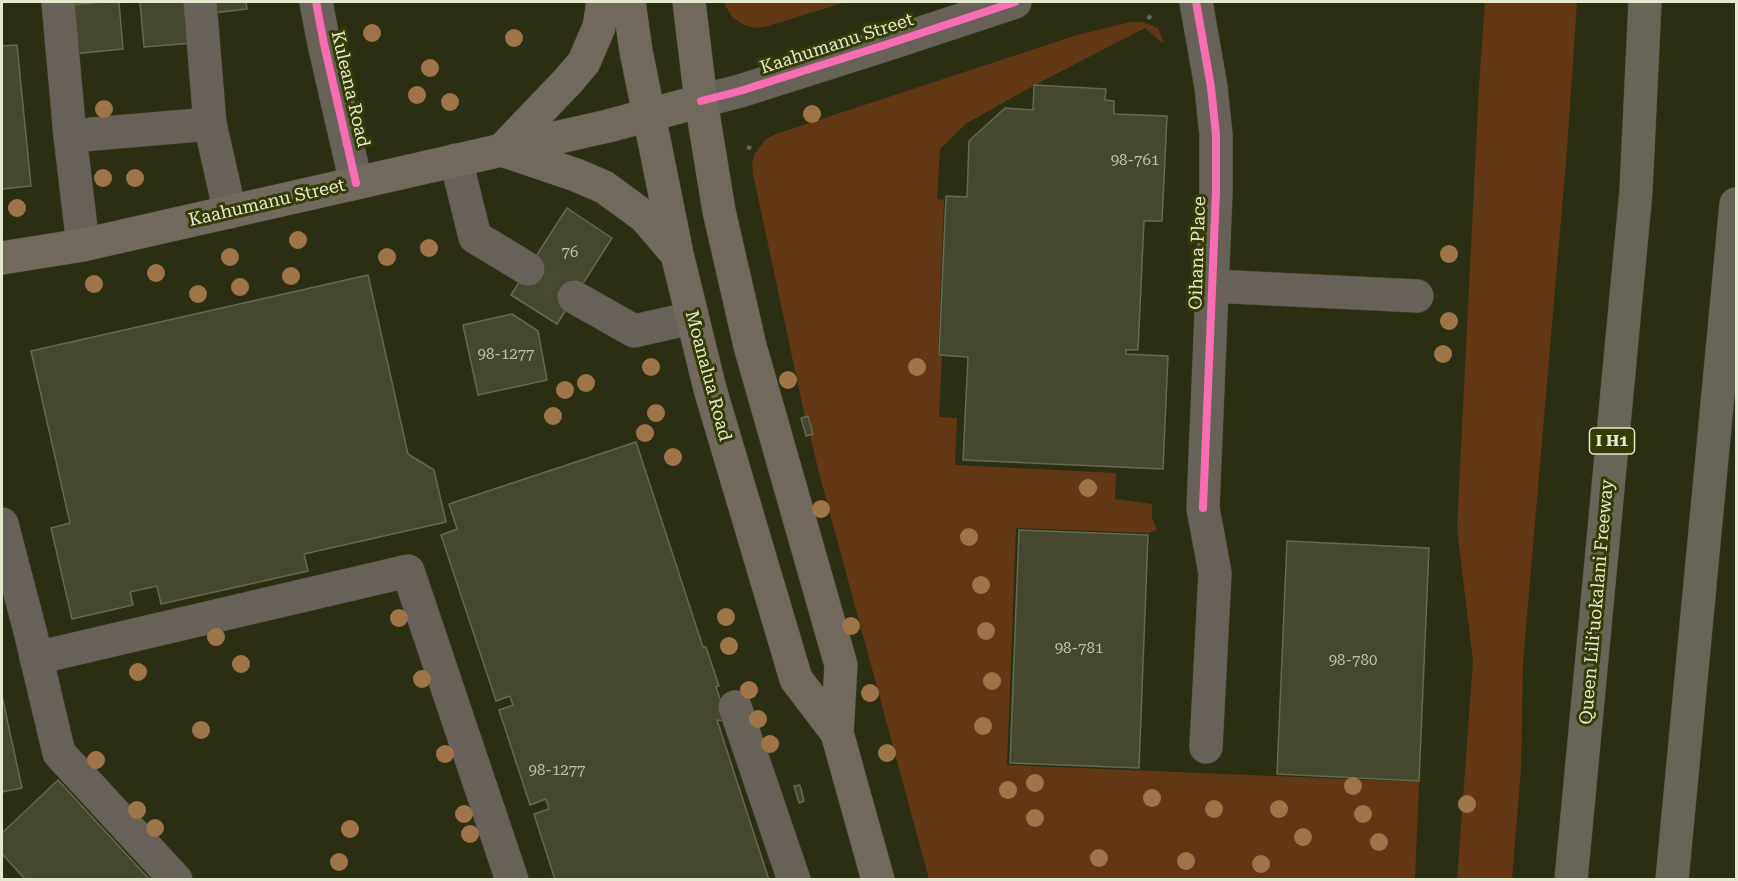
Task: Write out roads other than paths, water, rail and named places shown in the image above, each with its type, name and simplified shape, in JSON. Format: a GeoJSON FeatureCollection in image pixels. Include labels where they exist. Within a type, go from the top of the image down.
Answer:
{"type":"FeatureCollection","features":[{"type":"Feature","properties":{"kind":"highway","name":"Queen Liliʻuokalani Freeway"},"geometry":{"type":"LineString","coordinates":[[1571,879],[1636,191],[1645,2]]}},
{"type":"Feature","properties":{"kind":"highway"},"geometry":{"type":"LineString","coordinates":[[1672,879],[1737,204]]}},
{"type":"Feature","properties":{"kind":"main road"},"geometry":{"type":"LineString","coordinates":[[603,2],[599,27],[584,62],[502,150],[604,187],[645,217],[677,254]]}},
{"type":"Feature","properties":{"kind":"main road","name":"Moanalua Road"},"geometry":{"type":"LineString","coordinates":[[629,2],[648,115],[677,254],[710,389],[796,679],[837,733]]}},
{"type":"Feature","properties":{"kind":"main road","name":"Moanalua Road"},"geometry":{"type":"LineString","coordinates":[[689,2],[701,101],[719,211],[750,346],[841,664],[837,733],[878,879]]}},
{"type":"Feature","properties":{"kind":"main road","name":"Kaahumanu Street"},"geometry":{"type":"LineString","coordinates":[[2,258],[83,245],[230,212],[502,150],[701,101]]}},
{"type":"Feature","properties":{"kind":"street"},"geometry":{"type":"LineString","coordinates":[[58,2],[83,245]]}},
{"type":"Feature","properties":{"kind":"street"},"geometry":{"type":"LineString","coordinates":[[200,2],[210,124],[230,212]]}},
{"type":"Feature","properties":{"kind":"street","name":"Kuleana Road"},"geometry":{"type":"LineString","coordinates":[[316,2],[356,183]]}},
{"type":"Feature","properties":{"kind":"street","name":"Kaahumanu Street"},"geometry":{"type":"LineString","coordinates":[[701,101],[762,84],[1015,2]]}},
{"type":"Feature","properties":{"kind":"street","name":"Oihana Place"},"geometry":{"type":"LineString","coordinates":[[1196,2],[1215,114],[1216,192],[1203,508],[1215,573],[1206,747]]}},
{"type":"Feature","properties":{"kind":"street"},"geometry":{"type":"LineString","coordinates":[[70,136],[210,124]]}},
{"type":"Feature","properties":{"kind":"street"},"geometry":{"type":"LineString","coordinates":[[456,160],[475,237],[528,269]]}},
{"type":"Feature","properties":{"kind":"street"},"geometry":{"type":"LineString","coordinates":[[1212,286],[1417,296]]}},
{"type":"Feature","properties":{"kind":"street"},"geometry":{"type":"LineString","coordinates":[[574,297],[634,331],[692,318]]}},
{"type":"Feature","properties":{"kind":"street"},"geometry":{"type":"LineString","coordinates":[[2,524],[59,753],[176,879]]}},
{"type":"Feature","properties":{"kind":"street"},"geometry":{"type":"LineString","coordinates":[[36,658],[408,572],[512,879]]}},
{"type":"Feature","properties":{"kind":"street"},"geometry":{"type":"LineString","coordinates":[[735,707],[794,879]]}},
{"type":"Feature","properties":{"kind":"tunnel"},"geometry":{"type":"LineString","coordinates":[[528,269],[574,297]]}}]}
